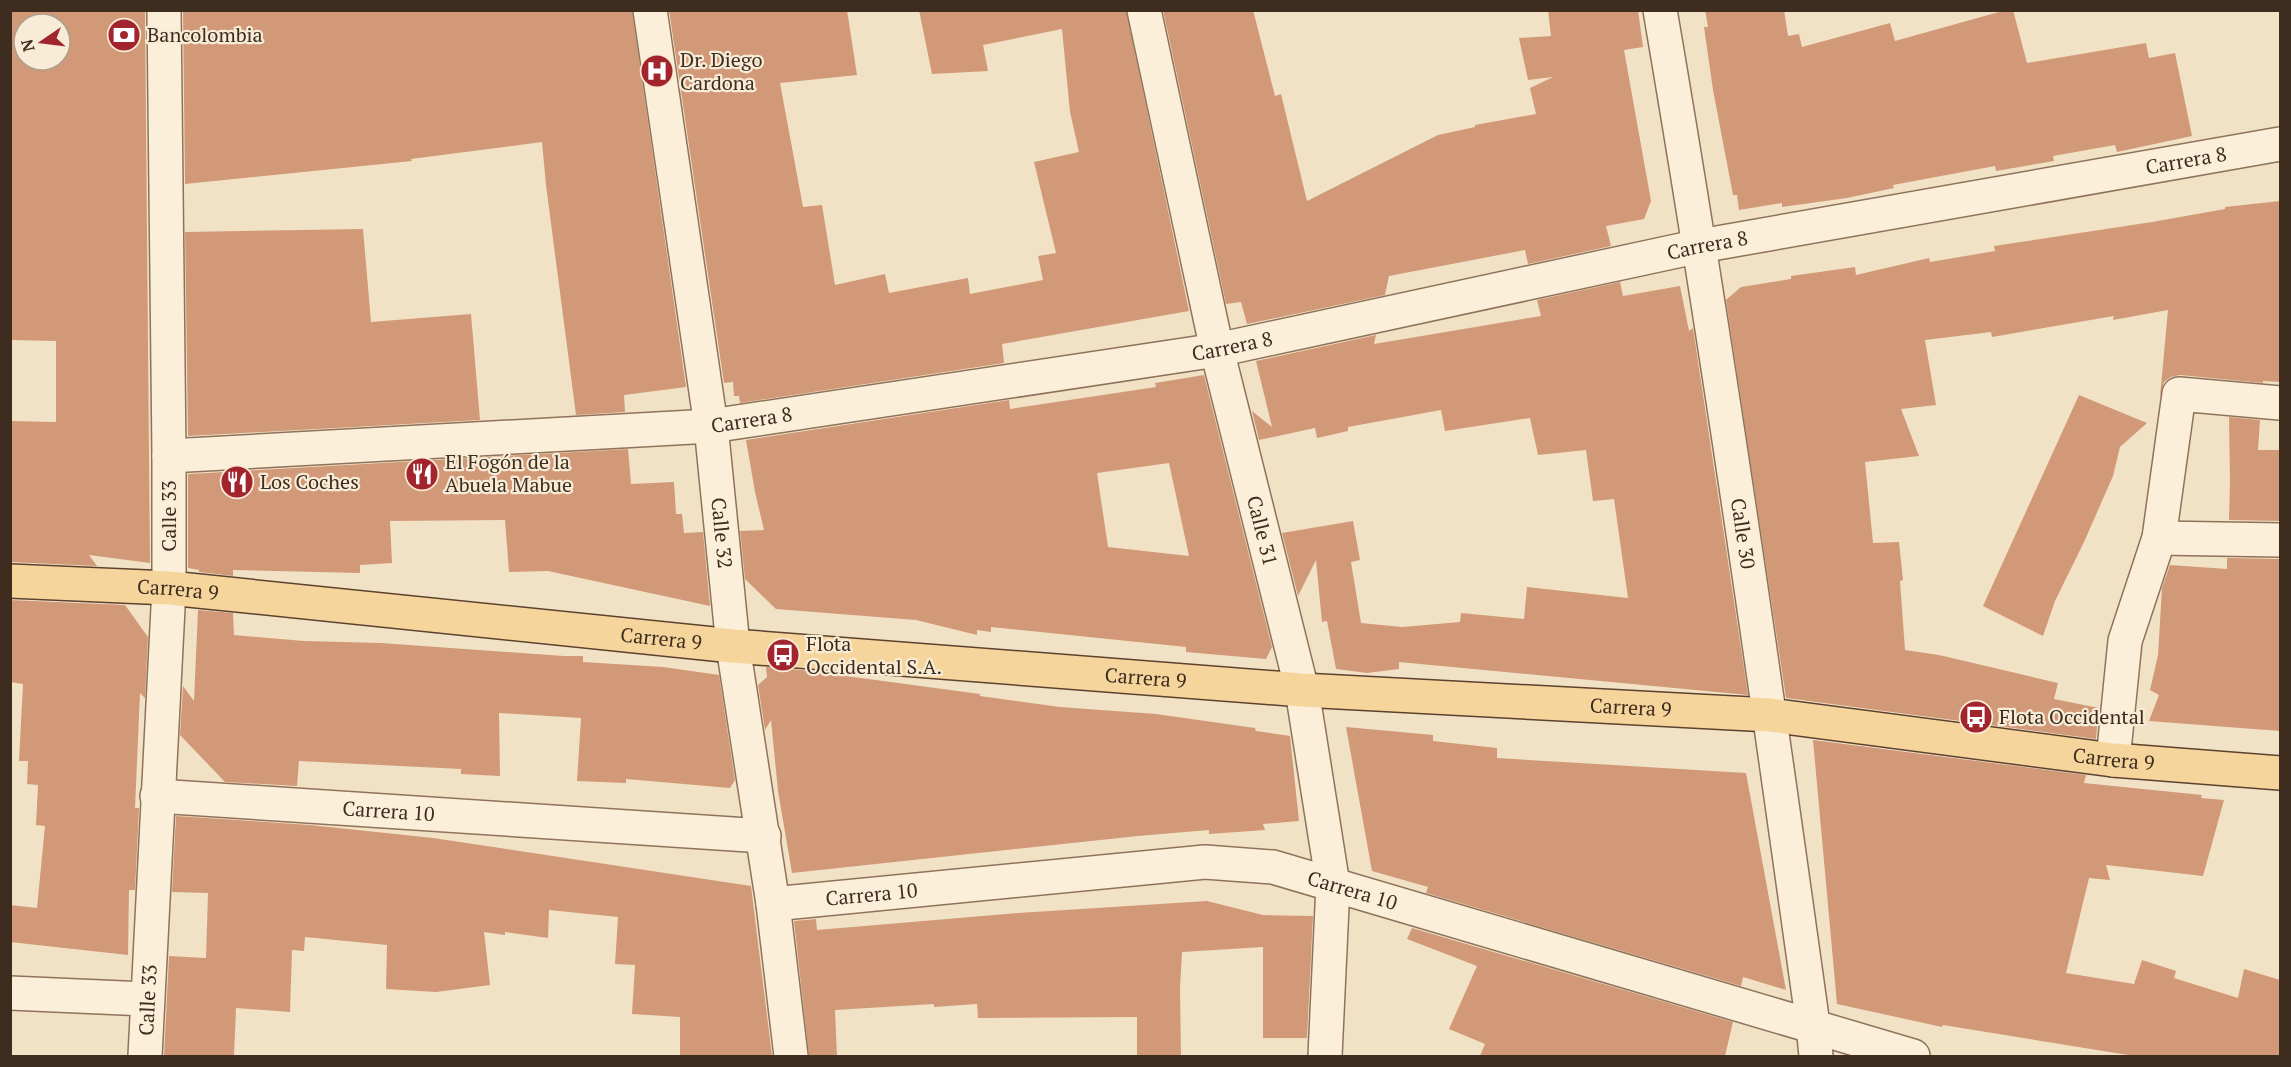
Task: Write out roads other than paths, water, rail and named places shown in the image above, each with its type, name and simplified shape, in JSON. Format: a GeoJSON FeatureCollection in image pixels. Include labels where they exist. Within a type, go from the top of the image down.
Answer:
{"type":"FeatureCollection","features":[{"type":"Feature","properties":{"kind":"main road","name":"Carrera 9"},"geometry":{"type":"LineString","coordinates":[[10,581],[169,588],[733,646],[1302,690],[1770,715],[2114,760],[2280,773]]}},
{"type":"Feature","properties":{"kind":"street","name":"Calle 33"},"geometry":{"type":"LineString","coordinates":[[145,1056],[146,999],[169,588],[164,10]]}},
{"type":"Feature","properties":{"kind":"street","name":"Calle 32"},"geometry":{"type":"LineString","coordinates":[[650,10],[711,426],[733,646],[764,836],[791,1056]]}},
{"type":"Feature","properties":{"kind":"street","name":"Calle 31"},"geometry":{"type":"LineString","coordinates":[[1144,10],[1217,350],[1302,690],[1333,885],[1325,1056]]}},
{"type":"Feature","properties":{"kind":"street","name":"Calle 30"},"geometry":{"type":"LineString","coordinates":[[1660,10],[1700,246],[1770,715],[1815,1041]]}},
{"type":"Feature","properties":{"kind":"street","name":"Carrera 8"},"geometry":{"type":"LineString","coordinates":[[169,456],[711,426],[1217,350],[1700,246],[2280,144]]}},
{"type":"Feature","properties":{"kind":"street"},"geometry":{"type":"LineString","coordinates":[[2114,760],[2125,641],[2159,538],[2179,394],[2280,403]]}},
{"type":"Feature","properties":{"kind":"street"},"geometry":{"type":"LineString","coordinates":[[2159,538],[2280,540]]}},
{"type":"Feature","properties":{"kind":"street","name":"Carrera 10"},"geometry":{"type":"LineString","coordinates":[[157,796],[764,836]]}},
{"type":"Feature","properties":{"kind":"street","name":"Carrera 10"},"geometry":{"type":"LineString","coordinates":[[773,904],[1205,862],[1273,867],[1815,1041],[1914,1056]]}},
{"type":"Feature","properties":{"kind":"street"},"geometry":{"type":"LineString","coordinates":[[10,993],[146,999]]}},
{"type":"Feature","properties":{"kind":"place","name":"Bancolombia"},"geometry":{"type":"Point","coordinates":[124,35]}},
{"type":"Feature","properties":{"kind":"place","name":"Dr. Diego Cardona"},"geometry":{"type":"Point","coordinates":[657,71]}},
{"type":"Feature","properties":{"kind":"place","name":"El Fogón de la Abuela Mabue"},"geometry":{"type":"Point","coordinates":[422,474]}},
{"type":"Feature","properties":{"kind":"place","name":"Los Coches"},"geometry":{"type":"Point","coordinates":[237,482]}},
{"type":"Feature","properties":{"kind":"place","name":"Flota Occidental S.A."},"geometry":{"type":"Point","coordinates":[783,655]}},
{"type":"Feature","properties":{"kind":"place","name":"Flota Occidental"},"geometry":{"type":"Point","coordinates":[1976,717]}}]}
